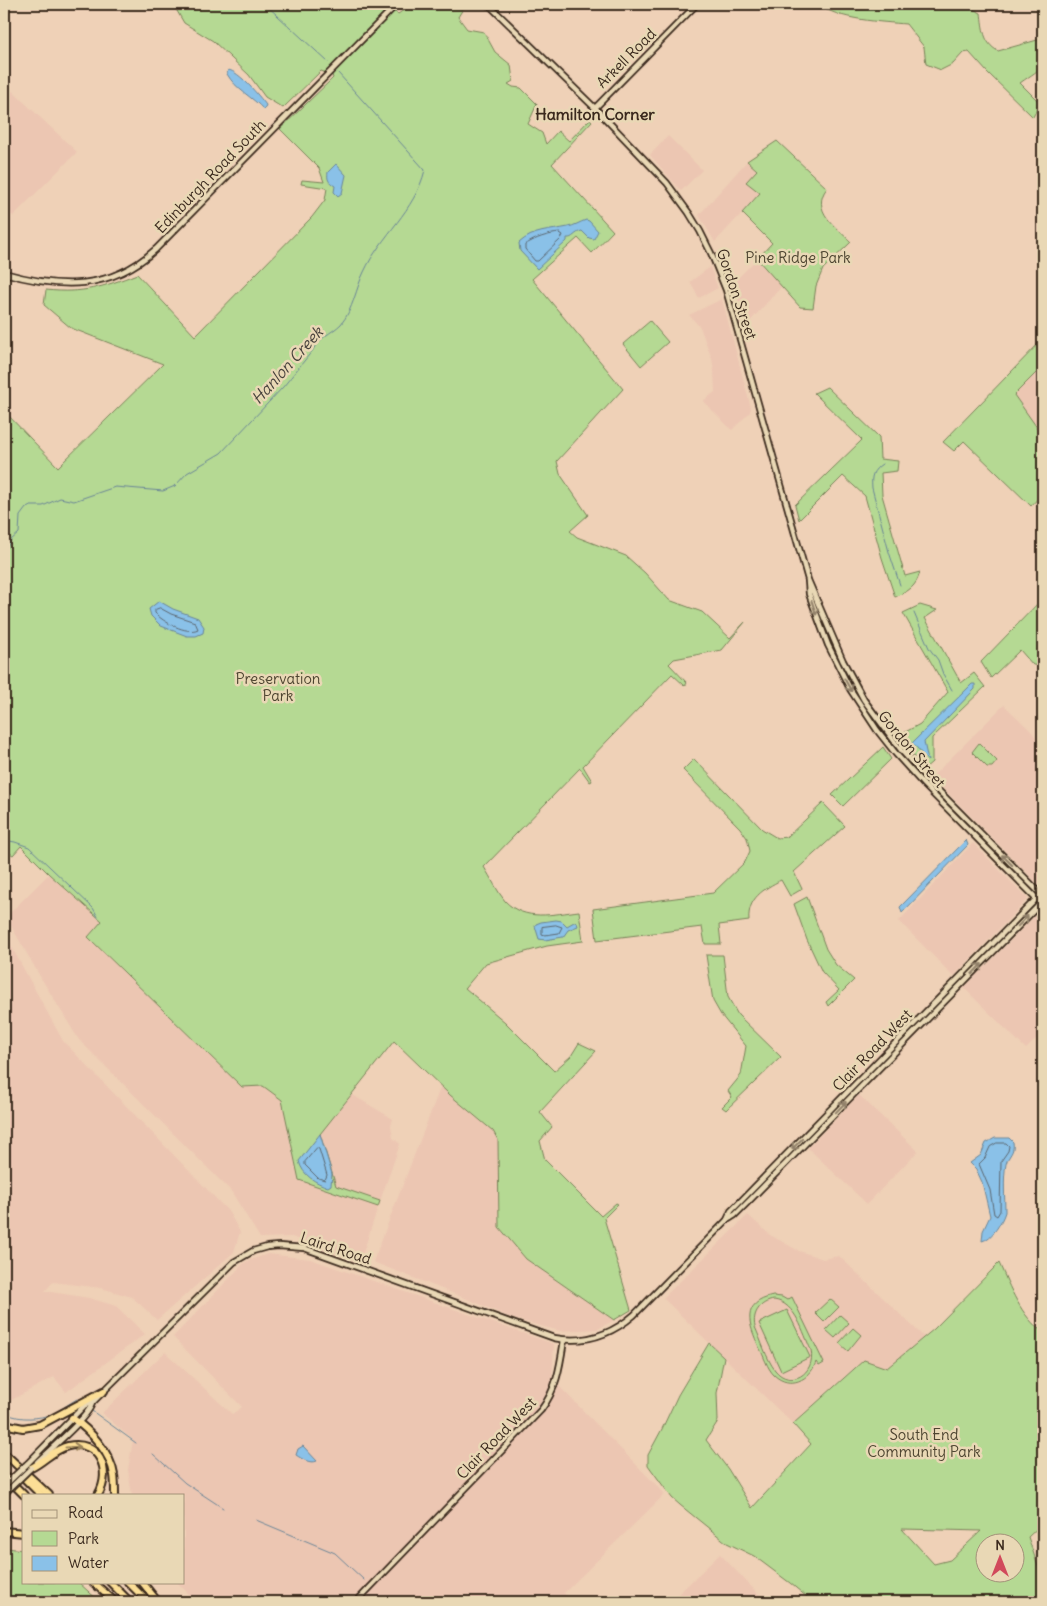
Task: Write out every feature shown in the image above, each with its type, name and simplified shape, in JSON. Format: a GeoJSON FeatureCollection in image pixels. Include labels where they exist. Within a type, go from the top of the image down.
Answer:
{"type":"FeatureCollection","features":[{"type":"Feature","properties":{"kind":"highway"},"geometry":{"type":"LineString","coordinates":[[4,1424],[23,1428],[40,1426],[104,1391]]}},
{"type":"Feature","properties":{"kind":"highway"},"geometry":{"type":"LineString","coordinates":[[75,1420],[102,1448],[108,1458],[114,1474],[115,1494]]}},
{"type":"Feature","properties":{"kind":"highway"},"geometry":{"type":"LineString","coordinates":[[29,1466],[42,1462],[60,1448],[74,1445],[85,1447],[98,1456],[104,1469],[104,1482],[98,1494]]}},
{"type":"Feature","properties":{"kind":"highway"},"geometry":{"type":"LineString","coordinates":[[4,1454],[48,1494]]}},
{"type":"Feature","properties":{"kind":"highway"},"geometry":{"type":"LineString","coordinates":[[4,1458],[39,1494]]}},
{"type":"Feature","properties":{"kind":"highway"},"geometry":{"type":"LineString","coordinates":[[4,1475],[23,1494]]}},
{"type":"Feature","properties":{"kind":"highway"},"geometry":{"type":"LineString","coordinates":[[4,1480],[22,1498]]}},
{"type":"Feature","properties":{"kind":"highway"},"geometry":{"type":"LineString","coordinates":[[4,1531],[22,1533]]}},
{"type":"Feature","properties":{"kind":"highway"},"geometry":{"type":"LineString","coordinates":[[95,1584],[115,1602]]}},
{"type":"Feature","properties":{"kind":"highway"},"geometry":{"type":"LineString","coordinates":[[112,1584],[130,1602]]}},
{"type":"Feature","properties":{"kind":"highway"},"geometry":{"type":"LineString","coordinates":[[130,1584],[148,1602]]}},
{"type":"Feature","properties":{"kind":"highway"},"geometry":{"type":"LineString","coordinates":[[144,1584],[158,1602]]}},
{"type":"Feature","properties":{"kind":"main road","name":"Edinburgh Road South"},"geometry":{"type":"LineString","coordinates":[[4,273],[56,284],[75,284],[107,278],[138,264],[149,256],[176,229],[396,4]]}},
{"type":"Feature","properties":{"kind":"main road","name":"Gordon Street"},"geometry":{"type":"LineString","coordinates":[[488,4],[594,108],[676,195],[689,213],[711,253],[726,290],[808,580],[840,656],[871,710],[912,763],[1043,894]]}},
{"type":"Feature","properties":{"kind":"main road","name":"Arkell Road"},"geometry":{"type":"LineString","coordinates":[[594,108],[697,4]]}},
{"type":"Feature","properties":{"kind":"main road","name":"Gordon Street"},"geometry":{"type":"LineString","coordinates":[[808,580],[809,594],[828,645],[850,689],[866,714],[902,762],[1043,903]]}},
{"type":"Feature","properties":{"kind":"main road"},"geometry":{"type":"LineString","coordinates":[[866,714],[871,710]]}},
{"type":"Feature","properties":{"kind":"main road","name":"Clair Road West"},"geometry":{"type":"LineString","coordinates":[[727,1220],[731,1211],[1043,894]]}},
{"type":"Feature","properties":{"kind":"main road","name":"Clair Road West"},"geometry":{"type":"LineString","coordinates":[[356,1602],[538,1415],[554,1389],[564,1340],[596,1337],[610,1332],[626,1322],[727,1220],[735,1215],[1043,903]]}},
{"type":"Feature","properties":{"kind":"main road"},"geometry":{"type":"LineString","coordinates":[[1001,935],[1005,940]]}},
{"type":"Feature","properties":{"kind":"main road"},"geometry":{"type":"LineString","coordinates":[[849,1091],[853,1095]]}},
{"type":"Feature","properties":{"kind":"main road"},"geometry":{"type":"LineString","coordinates":[[816,1124],[820,1129]]}},
{"type":"Feature","properties":{"kind":"main road","name":"Laird Road"},"geometry":{"type":"LineString","coordinates":[[4,1494],[29,1466],[75,1420],[90,1409],[92,1403],[234,1262],[253,1251],[279,1246],[291,1246],[309,1250],[535,1332],[564,1340]]}},
{"type":"Feature","properties":{"kind":"main road","name":"Laird Road"},"geometry":{"type":"LineString","coordinates":[[4,1486],[29,1466]]}},
{"type":"Feature","properties":{"kind":"shaded area"},"geometry":{"type":"Polygon","coordinates":[[[8,87],[77,152],[13,216],[4,209],[4,92],[8,87]]]}},
{"type":"Feature","properties":{"kind":"shaded area"},"geometry":{"type":"Polygon","coordinates":[[[668,136],[702,170],[681,191],[650,155],[668,136]]]}},
{"type":"Feature","properties":{"kind":"shaded area"},"geometry":{"type":"Polygon","coordinates":[[[777,141],[772,243],[742,213],[715,242],[699,215],[747,161],[777,141]]]}},
{"type":"Feature","properties":{"kind":"shaded area"},"geometry":{"type":"Polygon","coordinates":[[[757,259],[782,286],[745,327],[732,284],[757,259]]]}},
{"type":"Feature","properties":{"kind":"shaded area"},"geometry":{"type":"Polygon","coordinates":[[[710,267],[718,288],[699,298],[690,282],[710,267]]]}},
{"type":"Feature","properties":{"kind":"shaded area"},"geometry":{"type":"Polygon","coordinates":[[[722,299],[751,408],[750,412],[732,430],[703,401],[715,392],[714,371],[712,359],[700,327],[689,315],[722,299]]]}},
{"type":"Feature","properties":{"kind":"shaded area"},"geometry":{"type":"Polygon","coordinates":[[[1043,366],[1043,436],[1013,395],[1043,366]]]}},
{"type":"Feature","properties":{"kind":"shaded area"},"geometry":{"type":"Polygon","coordinates":[[[1004,705],[1031,731],[1043,747],[1043,884],[1037,883],[932,777],[1004,705]]]}},
{"type":"Feature","properties":{"kind":"shaded area"},"geometry":{"type":"Polygon","coordinates":[[[973,843],[1028,899],[955,975],[952,975],[899,921],[973,843]]]}},
{"type":"Feature","properties":{"kind":"shaded area"},"geometry":{"type":"Polygon","coordinates":[[[49,874],[103,921],[88,937],[187,1033],[282,1100],[299,1180],[378,1207],[360,1262],[292,1237],[260,1238],[231,1191],[79,1040],[6,917],[49,874]]]}},
{"type":"Feature","properties":{"kind":"shaded area"},"geometry":{"type":"Polygon","coordinates":[[[1037,914],[1043,914],[1043,1032],[1026,1049],[964,988],[1037,914]]]}},
{"type":"Feature","properties":{"kind":"shaded area"},"geometry":{"type":"Polygon","coordinates":[[[4,933],[63,1041],[228,1211],[240,1232],[234,1252],[157,1320],[132,1297],[101,1288],[53,1282],[45,1291],[89,1298],[116,1306],[145,1334],[66,1392],[54,1377],[6,1403],[4,1402],[4,933]]]}},
{"type":"Feature","properties":{"kind":"shaded area"},"geometry":{"type":"Polygon","coordinates":[[[441,1086],[493,1131],[498,1140],[499,1227],[526,1259],[614,1320],[598,1329],[560,1331],[511,1318],[373,1262],[441,1086]]]}},
{"type":"Feature","properties":{"kind":"shaded area"},"geometry":{"type":"Polygon","coordinates":[[[351,1094],[393,1119],[391,1126],[393,1138],[400,1144],[380,1201],[335,1186],[320,1134],[351,1094]]]}},
{"type":"Feature","properties":{"kind":"shaded area"},"geometry":{"type":"Polygon","coordinates":[[[859,1095],[918,1151],[867,1204],[808,1148],[859,1095]]]}},
{"type":"Feature","properties":{"kind":"shaded area"},"geometry":{"type":"Polygon","coordinates":[[[748,1215],[770,1235],[799,1251],[823,1259],[839,1256],[924,1337],[887,1368],[864,1360],[793,1424],[663,1298],[748,1215]]]}},
{"type":"Feature","properties":{"kind":"shaded area"},"geometry":{"type":"Polygon","coordinates":[[[268,1254],[310,1259],[554,1344],[552,1379],[665,1494],[564,1593],[572,1602],[197,1602],[179,1584],[185,1584],[185,1494],[132,1494],[128,1470],[133,1440],[102,1413],[165,1352],[232,1414],[242,1407],[173,1337],[245,1262],[268,1254]]]}},
{"type":"Feature","properties":{"kind":"shaded area"},"geometry":{"type":"Polygon","coordinates":[[[720,1554],[766,1602],[670,1602],[720,1554]]]}},
{"type":"Feature","properties":{"kind":"green space","name":"Preservation Park"},"geometry":{"type":"Polygon","coordinates":[[[173,4],[386,4],[385,6],[398,14],[412,4],[466,4],[458,17],[467,29],[484,32],[495,52],[511,65],[513,81],[508,84],[521,88],[537,104],[528,124],[542,133],[546,144],[558,131],[569,141],[590,119],[592,121],[552,164],[613,231],[592,253],[578,238],[532,279],[623,389],[557,461],[560,474],[588,515],[570,531],[577,537],[626,556],[645,573],[669,600],[702,612],[730,638],[745,622],[722,650],[674,659],[669,664],[687,683],[685,686],[672,674],[583,766],[592,781],[590,782],[580,768],[484,867],[505,901],[521,912],[549,915],[579,911],[583,941],[547,946],[486,963],[465,988],[505,1022],[554,1071],[571,1056],[579,1043],[596,1051],[540,1112],[552,1127],[540,1141],[545,1160],[601,1216],[616,1203],[618,1204],[604,1218],[631,1310],[614,1320],[526,1259],[499,1227],[498,1140],[493,1131],[450,1095],[394,1041],[320,1134],[336,1186],[380,1201],[378,1207],[299,1180],[282,1100],[263,1086],[242,1087],[88,937],[102,921],[49,874],[21,846],[13,855],[4,850],[4,411],[58,467],[163,364],[71,328],[44,305],[46,290],[82,290],[114,283],[137,274],[195,336],[312,217],[325,200],[327,188],[301,184],[302,180],[324,182],[319,168],[280,129],[333,78],[332,75],[321,71],[283,108],[265,97],[249,75],[213,41],[184,23],[173,4]]]}},
{"type":"Feature","properties":{"kind":"green space"},"geometry":{"type":"Polygon","coordinates":[[[819,4],[963,4],[981,13],[983,30],[989,44],[998,51],[1043,40],[1041,67],[1020,83],[1040,103],[1033,117],[969,52],[963,53],[953,64],[941,70],[926,64],[924,47],[906,24],[848,17],[837,14],[819,4]]]}},
{"type":"Feature","properties":{"kind":"green space","name":"Pine Ridge Park"},"geometry":{"type":"Polygon","coordinates":[[[777,141],[827,188],[821,204],[823,211],[832,224],[851,242],[823,269],[816,286],[813,308],[800,307],[757,259],[772,243],[742,213],[760,193],[746,182],[757,170],[747,161],[777,141]]]}},
{"type":"Feature","properties":{"kind":"green space"},"geometry":{"type":"Polygon","coordinates":[[[650,321],[668,342],[641,366],[623,344],[650,321]]]}},
{"type":"Feature","properties":{"kind":"green space"},"geometry":{"type":"Polygon","coordinates":[[[1043,339],[1043,366],[1014,395],[1043,436],[1043,493],[1031,506],[964,441],[954,451],[943,442],[1043,339]]]}},
{"type":"Feature","properties":{"kind":"green space"},"geometry":{"type":"Polygon","coordinates":[[[827,387],[879,437],[880,459],[898,461],[897,471],[881,473],[882,495],[905,576],[920,572],[911,588],[895,597],[865,496],[843,476],[799,520],[795,505],[862,440],[814,393],[827,387]]]}},
{"type":"Feature","properties":{"kind":"green space"},"geometry":{"type":"Polygon","coordinates":[[[1043,598],[1043,666],[1033,665],[1020,650],[991,678],[981,662],[1043,598]]]}},
{"type":"Feature","properties":{"kind":"green space"},"geometry":{"type":"Polygon","coordinates":[[[920,605],[937,610],[925,618],[961,683],[974,673],[985,687],[932,738],[932,762],[924,769],[898,736],[920,724],[948,692],[903,613],[920,605]]]}},
{"type":"Feature","properties":{"kind":"green space"},"geometry":{"type":"Polygon","coordinates":[[[979,743],[997,761],[992,767],[987,767],[972,752],[979,743]]]}},
{"type":"Feature","properties":{"kind":"green space"},"geometry":{"type":"Polygon","coordinates":[[[883,747],[891,759],[843,806],[832,795],[883,747]]]}},
{"type":"Feature","properties":{"kind":"green space"},"geometry":{"type":"Polygon","coordinates":[[[694,759],[762,829],[777,838],[787,837],[823,803],[845,826],[794,872],[802,889],[790,896],[781,880],[763,891],[751,906],[749,921],[719,925],[721,944],[705,944],[702,927],[597,940],[593,909],[713,893],[745,862],[750,851],[747,838],[740,828],[683,770],[694,759]]]}},
{"type":"Feature","properties":{"kind":"green space"},"geometry":{"type":"Polygon","coordinates":[[[807,897],[826,949],[836,965],[854,980],[828,1006],[826,1002],[839,990],[822,972],[807,940],[794,904],[807,897]]]}},
{"type":"Feature","properties":{"kind":"green space"},"geometry":{"type":"Polygon","coordinates":[[[706,955],[723,955],[728,997],[738,1015],[781,1057],[726,1110],[722,1107],[732,1097],[728,1091],[741,1075],[746,1046],[721,1015],[713,1001],[706,955]]]}},
{"type":"Feature","properties":{"kind":"green space","name":"South End Community Park"},"geometry":{"type":"Polygon","coordinates":[[[999,1263],[1022,1310],[1035,1326],[1043,1332],[1043,1523],[1028,1537],[1043,1581],[1043,1602],[922,1602],[912,1598],[901,1602],[813,1602],[754,1556],[727,1543],[680,1505],[672,1498],[648,1465],[648,1455],[678,1395],[709,1343],[724,1357],[717,1393],[718,1421],[706,1440],[728,1469],[752,1508],[811,1444],[793,1424],[864,1360],[887,1368],[934,1329],[999,1263]]]}},
{"type":"Feature","properties":{"kind":"green space"},"geometry":{"type":"Polygon","coordinates":[[[773,1296],[782,1297],[787,1300],[792,1297],[824,1363],[819,1366],[816,1362],[809,1374],[799,1381],[786,1382],[774,1375],[759,1347],[752,1331],[750,1316],[751,1309],[763,1299],[773,1296]],[[774,1300],[765,1303],[758,1309],[754,1322],[766,1355],[775,1370],[781,1376],[794,1378],[806,1372],[810,1366],[812,1359],[811,1350],[798,1320],[782,1302],[774,1300]]]}},
{"type":"Feature","properties":{"kind":"green space"},"geometry":{"type":"Polygon","coordinates":[[[830,1299],[839,1307],[824,1322],[815,1313],[830,1299]]]}},
{"type":"Feature","properties":{"kind":"green space"},"geometry":{"type":"Polygon","coordinates":[[[787,1310],[810,1357],[781,1371],[759,1323],[787,1310]]]}},
{"type":"Feature","properties":{"kind":"green space"},"geometry":{"type":"Polygon","coordinates":[[[840,1315],[849,1323],[835,1338],[826,1330],[840,1315]]]}},
{"type":"Feature","properties":{"kind":"green space"},"geometry":{"type":"Polygon","coordinates":[[[853,1328],[861,1335],[848,1351],[839,1343],[853,1328]]]}},
{"type":"Feature","properties":{"kind":"green space"},"geometry":{"type":"Polygon","coordinates":[[[4,1549],[22,1550],[22,1584],[80,1584],[100,1602],[4,1602],[4,1549]]]}},
{"type":"Feature","properties":{"kind":"water"},"geometry":{"type":"Polygon","coordinates":[[[228,70],[233,71],[254,90],[266,105],[264,110],[235,85],[227,74],[228,70]]]}},
{"type":"Feature","properties":{"kind":"water"},"geometry":{"type":"Polygon","coordinates":[[[336,164],[346,175],[342,193],[338,196],[334,192],[335,186],[328,180],[328,172],[336,164]]]}},
{"type":"Feature","properties":{"kind":"water"},"geometry":{"type":"Polygon","coordinates":[[[586,220],[598,231],[594,239],[589,238],[582,231],[567,238],[567,241],[537,269],[520,251],[519,243],[530,236],[586,220]]]}},
{"type":"Feature","properties":{"kind":"water"},"geometry":{"type":"Polygon","coordinates":[[[159,601],[173,609],[198,618],[204,627],[203,633],[196,636],[187,636],[161,626],[151,616],[149,609],[159,601]]]}},
{"type":"Feature","properties":{"kind":"water"},"geometry":{"type":"Polygon","coordinates":[[[972,684],[975,684],[975,689],[924,742],[928,761],[912,743],[972,684]]]}},
{"type":"Feature","properties":{"kind":"water"},"geometry":{"type":"Polygon","coordinates":[[[966,840],[968,845],[902,913],[900,907],[966,840]]]}},
{"type":"Feature","properties":{"kind":"water"},"geometry":{"type":"Polygon","coordinates":[[[556,920],[562,921],[567,926],[574,922],[578,926],[568,930],[563,937],[539,939],[536,924],[556,920]]]}},
{"type":"Feature","properties":{"kind":"water"},"geometry":{"type":"Polygon","coordinates":[[[320,1134],[332,1174],[331,1185],[328,1187],[310,1178],[303,1170],[299,1161],[320,1134]]]}},
{"type":"Feature","properties":{"kind":"water"},"geometry":{"type":"Polygon","coordinates":[[[995,1138],[1009,1138],[1013,1142],[1013,1149],[1005,1170],[1005,1212],[996,1230],[986,1240],[982,1241],[983,1231],[990,1216],[982,1182],[976,1169],[970,1163],[981,1155],[986,1143],[995,1138]]]}},
{"type":"Feature","properties":{"kind":"water"},"geometry":{"type":"Polygon","coordinates":[[[303,1446],[317,1461],[309,1461],[296,1455],[298,1449],[303,1446]]]}},
{"type":"Feature","properties":{"kind":"waterway","name":"Hanlon Creek"},"geometry":{"type":"LineString","coordinates":[[265,4],[328,62]]}},
{"type":"Feature","properties":{"kind":"waterway","name":"Hanlon Creek"},"geometry":{"type":"LineString","coordinates":[[4,553],[11,540],[19,533],[20,516],[26,508],[31,506],[43,506],[60,498],[74,501],[115,487],[163,491],[175,486],[187,473],[221,453],[283,387],[318,342],[341,324],[351,306],[361,278],[371,259],[414,198],[425,170],[338,73]]}},
{"type":"Feature","properties":{"kind":"waterway"},"geometry":{"type":"LineString","coordinates":[[882,464],[873,474],[872,488],[900,585]]}},
{"type":"Feature","properties":{"kind":"waterway"},"geometry":{"type":"LineString","coordinates":[[914,613],[929,648],[938,660],[952,690]]}},
{"type":"Feature","properties":{"kind":"waterway"},"geometry":{"type":"LineString","coordinates":[[4,840],[29,847],[93,908],[98,917]]}},
{"type":"Feature","properties":{"kind":"waterway"},"geometry":{"type":"LineString","coordinates":[[4,1411],[18,1417],[41,1417],[54,1413],[77,1399]]}},
{"type":"Feature","properties":{"kind":"waterway"},"geometry":{"type":"LineString","coordinates":[[92,1411],[136,1443]]}},
{"type":"Feature","properties":{"kind":"waterway"},"geometry":{"type":"LineString","coordinates":[[153,1454],[185,1483],[223,1508]]}},
{"type":"Feature","properties":{"kind":"waterway"},"geometry":{"type":"LineString","coordinates":[[256,1520],[335,1553],[364,1580]]}},
{"type":"Feature","properties":{"kind":"district","name":"Hamilton Corner"},"geometry":{"type":"Point","coordinates":[595,114]}}]}
